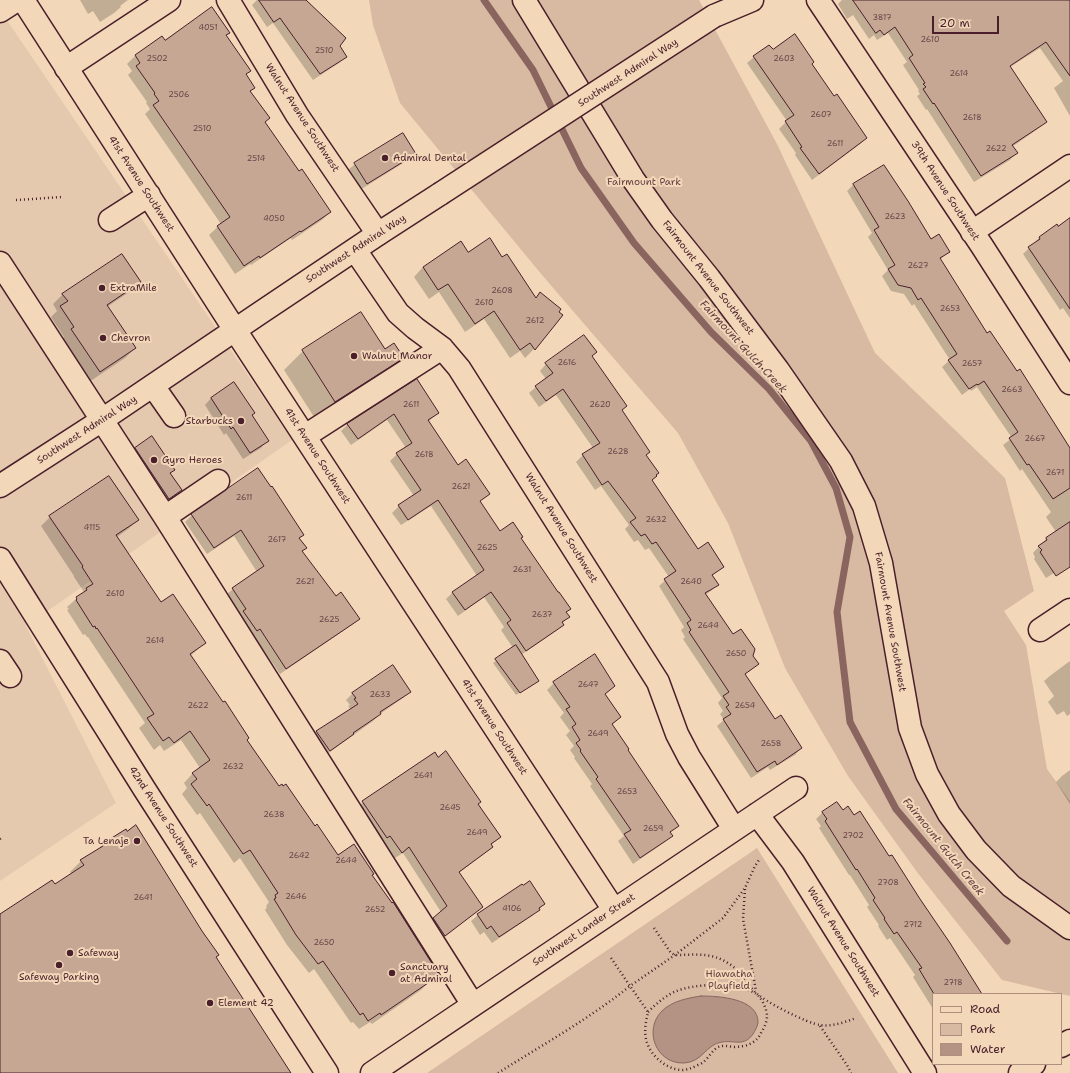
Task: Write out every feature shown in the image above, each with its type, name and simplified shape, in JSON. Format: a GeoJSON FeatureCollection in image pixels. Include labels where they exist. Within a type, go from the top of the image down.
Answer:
{"type":"FeatureCollection","features":[{"type":"Feature","properties":{"kind":"street"},"geometry":{"type":"LineString","coordinates":[[0,11],[18,0]]}},
{"type":"Feature","properties":{"kind":"street","name":"41st Avenue Southwest"},"geometry":{"type":"LineString","coordinates":[[23,0],[235,330],[614,910]]}},
{"type":"Feature","properties":{"kind":"street"},"geometry":{"type":"LineString","coordinates":[[66,68],[169,0]]}},
{"type":"Feature","properties":{"kind":"street","name":"Walnut Avenue Southwest"},"geometry":{"type":"LineString","coordinates":[[228,0],[297,115],[378,234]]}},
{"type":"Feature","properties":{"kind":"street","name":"Fairmount Avenue Southwest"},"geometry":{"type":"LineString","coordinates":[[524,0],[633,179],[662,220],[709,278],[778,370],[841,461],[864,506],[881,563],[910,728],[927,774],[949,814],[976,850],[1011,886],[1070,928]]}},
{"type":"Feature","properties":{"kind":"street","name":"Southwest Admiral Way"},"geometry":{"type":"LineString","coordinates":[[0,486],[153,386],[378,234],[714,16],[733,0]]}},
{"type":"Feature","properties":{"kind":"street","name":"Southwest Admiral Way"},"geometry":{"type":"LineString","coordinates":[[714,16],[752,0]]}},
{"type":"Feature","properties":{"kind":"street","name":"39th Avenue Southwest"},"geometry":{"type":"LineString","coordinates":[[818,0],[1070,383]]}},
{"type":"Feature","properties":{"kind":"street"},"geometry":{"type":"LineString","coordinates":[[972,232],[1070,166]]}},
{"type":"Feature","properties":{"kind":"street"},"geometry":{"type":"LineString","coordinates":[[110,220],[149,195]]}},
{"type":"Feature","properties":{"kind":"street","name":"Walnut Avenue Southwest"},"geometry":{"type":"LineString","coordinates":[[355,250],[398,313],[442,348],[459,368],[658,682],[677,734],[689,757],[734,829]]}},
{"type":"Feature","properties":{"kind":"street"},"geometry":{"type":"LineString","coordinates":[[0,263],[20,281],[102,420],[165,517],[473,1005]]}},
{"type":"Feature","properties":{"kind":"street"},"geometry":{"type":"LineString","coordinates":[[11,311],[20,281]]}},
{"type":"Feature","properties":{"kind":"street"},"geometry":{"type":"LineString","coordinates":[[305,436],[442,348]]}},
{"type":"Feature","properties":{"kind":"street"},"geometry":{"type":"LineString","coordinates":[[153,386],[174,416]]}},
{"type":"Feature","properties":{"kind":"street"},"geometry":{"type":"LineString","coordinates":[[165,517],[218,481]]}},
{"type":"Feature","properties":{"kind":"street","name":"42nd Avenue Southwest"},"geometry":{"type":"LineString","coordinates":[[0,559],[137,777],[327,1073]]}},
{"type":"Feature","properties":{"kind":"street"},"geometry":{"type":"LineString","coordinates":[[1040,630],[1068,616]]}},
{"type":"Feature","properties":{"kind":"street","name":"Southwest Lander Street"},"geometry":{"type":"LineString","coordinates":[[372,1073],[796,788]]}},
{"type":"Feature","properties":{"kind":"street","name":"Walnut Avenue Southwest"},"geometry":{"type":"LineString","coordinates":[[757,814],[793,862],[921,1070]]}},
{"type":"Feature","properties":{"kind":"street"},"geometry":{"type":"LineString","coordinates":[[1020,1073],[1032,1065]]}},
{"type":"Feature","properties":{"kind":"path"},"geometry":{"type":"LineString","coordinates":[[16,200],[62,198]]}},
{"type":"Feature","properties":{"kind":"path"},"geometry":{"type":"LineString","coordinates":[[498,1073],[569,1029],[616,997],[675,955],[723,918],[745,888],[759,860]]}},
{"type":"Feature","properties":{"kind":"path"},"geometry":{"type":"LineString","coordinates":[[745,888],[743,919],[756,993]]}},
{"type":"Feature","properties":{"kind":"path"},"geometry":{"type":"LineString","coordinates":[[654,928],[671,953],[675,955],[707,956],[718,958],[732,966],[743,976],[756,993],[765,1006],[767,1017],[759,1038],[749,1045],[735,1047],[719,1046],[711,1052],[707,1059],[700,1065],[689,1069],[680,1070],[669,1067],[660,1061],[649,1048],[645,1031],[648,1012],[659,1001],[675,992],[692,987],[721,985],[756,993],[771,1004],[807,1021],[820,1025],[831,1025],[856,1018]]}},
{"type":"Feature","properties":{"kind":"path"},"geometry":{"type":"LineString","coordinates":[[611,958],[648,1012]]}},
{"type":"Feature","properties":{"kind":"path"},"geometry":{"type":"LineString","coordinates":[[820,1025],[851,1073]]}},
{"type":"Feature","properties":{"kind":"shaded area"},"geometry":{"type":"Polygon","coordinates":[[[0,10],[292,440],[26,626],[116,803],[0,881],[0,10]]]}},
{"type":"Feature","properties":{"kind":"green space","name":"Fairmount Park"},"geometry":{"type":"Polygon","coordinates":[[[369,0],[699,0],[777,144],[875,353],[1005,478],[1034,591],[1004,611],[1026,645],[1047,769],[1070,801],[1070,996],[1002,980],[917,872],[848,776],[785,668],[728,523],[678,433],[542,275],[400,103],[373,25],[369,0]]]}},
{"type":"Feature","properties":{"kind":"green space","name":"Hiawatha Playfield"},"geometry":{"type":"Polygon","coordinates":[[[757,848],[898,1073],[427,1073],[757,848]]]}},
{"type":"Feature","properties":{"kind":"water"},"geometry":{"type":"Polygon","coordinates":[[[701,996],[727,998],[745,1003],[752,1008],[757,1015],[757,1027],[750,1038],[743,1042],[717,1043],[696,1060],[684,1063],[674,1062],[666,1058],[655,1044],[653,1027],[656,1019],[662,1011],[675,1002],[701,996]]]}},
{"type":"Feature","properties":{"kind":"building"},"geometry":{"type":"Polygon","coordinates":[[[259,0],[306,0],[346,38],[340,46],[347,57],[320,74],[280,18],[274,22],[259,0]]]}},
{"type":"Feature","properties":{"kind":"building"},"geometry":{"type":"Polygon","coordinates":[[[853,0],[1070,0],[1070,76],[1046,42],[1010,66],[1047,122],[1012,145],[1018,153],[981,176],[934,103],[933,104],[923,89],[926,87],[923,84],[925,83],[909,58],[913,55],[895,27],[884,35],[880,30],[876,33],[853,0]]]}},
{"type":"Feature","properties":{"kind":"building"},"geometry":{"type":"Polygon","coordinates":[[[212,7],[230,33],[226,35],[251,71],[246,74],[255,88],[250,91],[270,118],[265,122],[299,171],[302,169],[331,212],[260,258],[259,256],[244,266],[217,226],[230,217],[153,105],[159,101],[136,66],[140,63],[135,55],[162,36],[165,40],[212,7]]]}},
{"type":"Feature","properties":{"kind":"building"},"geometry":{"type":"Polygon","coordinates":[[[795,34],[814,62],[812,64],[834,96],[837,94],[867,138],[819,174],[800,148],[802,147],[785,121],[794,115],[753,56],[769,45],[773,49],[795,34]]]}},
{"type":"Feature","properties":{"kind":"building","name":"Admiral Dental"},"geometry":{"type":"Polygon","coordinates":[[[403,133],[416,154],[367,184],[354,163],[403,133]]]}},
{"type":"Feature","properties":{"kind":"building"},"geometry":{"type":"Polygon","coordinates":[[[884,165],[931,239],[939,234],[950,252],[940,258],[987,333],[990,331],[1017,371],[1020,369],[1070,448],[1070,488],[1053,499],[1009,438],[1018,432],[984,381],[969,389],[948,360],[957,354],[921,298],[918,300],[911,288],[898,285],[888,269],[895,265],[874,230],[879,227],[853,184],[884,165]]]}},
{"type":"Feature","properties":{"kind":"building"},"geometry":{"type":"Polygon","coordinates":[[[1070,218],[1070,309],[1028,247],[1057,224],[1058,226],[1070,218]]]}},
{"type":"Feature","properties":{"kind":"building"},"geometry":{"type":"Polygon","coordinates":[[[490,238],[502,257],[507,254],[536,298],[540,292],[561,309],[559,312],[563,315],[535,350],[530,343],[520,350],[494,311],[475,324],[448,284],[438,290],[423,267],[461,241],[468,252],[490,238]]]}},
{"type":"Feature","properties":{"kind":"building"},"geometry":{"type":"Polygon","coordinates":[[[122,254],[141,282],[107,305],[136,348],[100,372],[71,329],[74,327],[60,306],[68,301],[62,294],[122,254]]]}},
{"type":"Feature","properties":{"kind":"building","name":"Walnut Manor"},"geometry":{"type":"Polygon","coordinates":[[[361,312],[385,349],[394,343],[404,358],[335,402],[302,350],[361,312]]]}},
{"type":"Feature","properties":{"kind":"building"},"geometry":{"type":"Polygon","coordinates":[[[584,335],[597,352],[592,356],[627,406],[622,410],[650,452],[646,455],[659,473],[652,480],[698,549],[708,542],[724,567],[712,575],[719,585],[705,593],[733,634],[741,629],[755,649],[753,656],[759,664],[745,674],[775,719],[781,715],[802,748],[777,765],[775,761],[757,772],[723,719],[731,714],[726,707],[729,705],[723,696],[729,692],[689,632],[691,630],[687,623],[691,620],[664,579],[676,571],[656,542],[652,544],[645,534],[641,536],[630,522],[636,518],[608,481],[602,485],[582,454],[600,443],[563,389],[546,401],[535,386],[553,373],[545,363],[584,335]]]}},
{"type":"Feature","properties":{"kind":"building"},"geometry":{"type":"Polygon","coordinates":[[[417,379],[439,413],[428,420],[458,465],[466,459],[490,494],[480,501],[500,531],[513,522],[523,537],[521,538],[571,609],[566,612],[570,617],[562,622],[564,625],[526,651],[507,623],[511,620],[491,592],[465,610],[452,592],[484,570],[438,500],[408,520],[398,505],[421,490],[396,453],[412,443],[394,414],[358,439],[347,424],[417,379]]]}},
{"type":"Feature","properties":{"kind":"building","name":"Starbucks"},"geometry":{"type":"Polygon","coordinates":[[[234,382],[255,413],[252,415],[269,441],[250,453],[233,427],[231,429],[211,398],[234,382]]]}},
{"type":"Feature","properties":{"kind":"building","name":"Gyro Heroes"},"geometry":{"type":"Polygon","coordinates":[[[152,436],[175,470],[170,473],[182,490],[169,499],[135,448],[152,436]]]}},
{"type":"Feature","properties":{"kind":"building"},"geometry":{"type":"Polygon","coordinates":[[[258,468],[271,487],[272,486],[304,535],[299,538],[307,548],[302,551],[336,596],[341,592],[360,619],[286,669],[260,629],[257,631],[243,611],[246,609],[232,588],[264,566],[241,530],[214,548],[191,514],[258,468]]]}},
{"type":"Feature","properties":{"kind":"building"},"geometry":{"type":"Polygon","coordinates":[[[109,476],[139,520],[116,535],[161,602],[173,594],[206,643],[190,654],[223,702],[225,701],[249,738],[247,740],[279,786],[286,784],[315,826],[317,824],[338,855],[354,844],[374,874],[372,875],[392,903],[393,902],[438,973],[430,979],[431,981],[381,1015],[380,1013],[368,1021],[363,1013],[360,1015],[323,961],[318,964],[296,935],[274,899],[276,898],[275,895],[278,893],[250,850],[243,854],[209,804],[207,806],[191,784],[197,779],[192,773],[210,760],[190,731],[174,743],[169,737],[163,741],[147,718],[154,714],[97,628],[96,629],[95,626],[93,627],[76,600],[76,597],[93,584],[82,567],[83,566],[49,516],[109,476]]]}},
{"type":"Feature","properties":{"kind":"building"},"geometry":{"type":"Polygon","coordinates":[[[1070,522],[1070,567],[1056,576],[1040,552],[1042,550],[1038,546],[1047,540],[1046,538],[1070,522]]]}},
{"type":"Feature","properties":{"kind":"building"},"geometry":{"type":"Polygon","coordinates":[[[516,645],[539,681],[520,693],[495,659],[516,645]]]}},
{"type":"Feature","properties":{"kind":"building"},"geometry":{"type":"Polygon","coordinates":[[[595,654],[615,686],[605,694],[621,717],[612,724],[679,826],[670,832],[673,836],[640,858],[624,834],[631,830],[596,779],[598,777],[576,743],[580,740],[572,727],[576,724],[566,709],[570,707],[553,682],[595,654]]]}},
{"type":"Feature","properties":{"kind":"building"},"geometry":{"type":"Polygon","coordinates":[[[393,665],[411,692],[380,712],[381,714],[330,751],[316,731],[358,704],[352,693],[393,665]]]}},
{"type":"Feature","properties":{"kind":"building"},"geometry":{"type":"Polygon","coordinates":[[[446,751],[481,802],[478,804],[501,837],[491,844],[493,847],[459,872],[483,907],[445,936],[433,918],[447,906],[409,847],[402,853],[390,836],[387,838],[362,801],[435,752],[438,757],[446,751]]]}},
{"type":"Feature","properties":{"kind":"building"},"geometry":{"type":"Polygon","coordinates":[[[837,802],[843,810],[848,806],[854,815],[860,811],[889,856],[892,855],[981,993],[933,993],[919,969],[922,968],[897,932],[894,934],[884,919],[885,918],[873,900],[875,898],[825,821],[827,819],[822,812],[837,802]]]}},
{"type":"Feature","properties":{"kind":"building","name":"Safeway"},"geometry":{"type":"Polygon","coordinates":[[[136,825],[202,931],[219,955],[216,957],[291,1073],[0,1073],[0,914],[52,880],[55,884],[84,865],[80,860],[103,846],[102,844],[126,829],[127,831],[136,825]]]}},
{"type":"Feature","properties":{"kind":"building"},"geometry":{"type":"Polygon","coordinates":[[[530,881],[545,904],[539,908],[540,910],[499,937],[491,926],[487,929],[477,914],[522,884],[523,885],[530,881]]]}},
{"type":"Feature","properties":{"kind":"waterway","name":"Fairmount Gulch Creek"},"geometry":{"type":"LineString","coordinates":[[484,0],[533,70],[581,168],[634,243],[711,332],[769,389],[811,441],[836,488],[850,537],[837,612],[850,722],[896,809],[1007,941]]}},
{"type":"Feature","properties":{"kind":"place","name":"Admiral Dental"},"geometry":{"type":"Point","coordinates":[385,158]}},
{"type":"Feature","properties":{"kind":"place","name":"ExtraMile"},"geometry":{"type":"Point","coordinates":[102,288]}},
{"type":"Feature","properties":{"kind":"place","name":"Chevron"},"geometry":{"type":"Point","coordinates":[103,338]}},
{"type":"Feature","properties":{"kind":"place","name":"Walnut Manor"},"geometry":{"type":"Point","coordinates":[354,356]}},
{"type":"Feature","properties":{"kind":"place","name":"Starbucks"},"geometry":{"type":"Point","coordinates":[241,421]}},
{"type":"Feature","properties":{"kind":"place","name":"Gyro Heroes"},"geometry":{"type":"Point","coordinates":[154,460]}},
{"type":"Feature","properties":{"kind":"place","name":"Ta Lenaje"},"geometry":{"type":"Point","coordinates":[137,841]}},
{"type":"Feature","properties":{"kind":"place","name":"Safeway"},"geometry":{"type":"Point","coordinates":[70,953]}},
{"type":"Feature","properties":{"kind":"place","name":"Safeway Parking"},"geometry":{"type":"Point","coordinates":[59,965]}},
{"type":"Feature","properties":{"kind":"place","name":"Sanctuary at Admiral"},"geometry":{"type":"Point","coordinates":[392,973]}},
{"type":"Feature","properties":{"kind":"place","name":"Element 42"},"geometry":{"type":"Point","coordinates":[210,1003]}}]}
